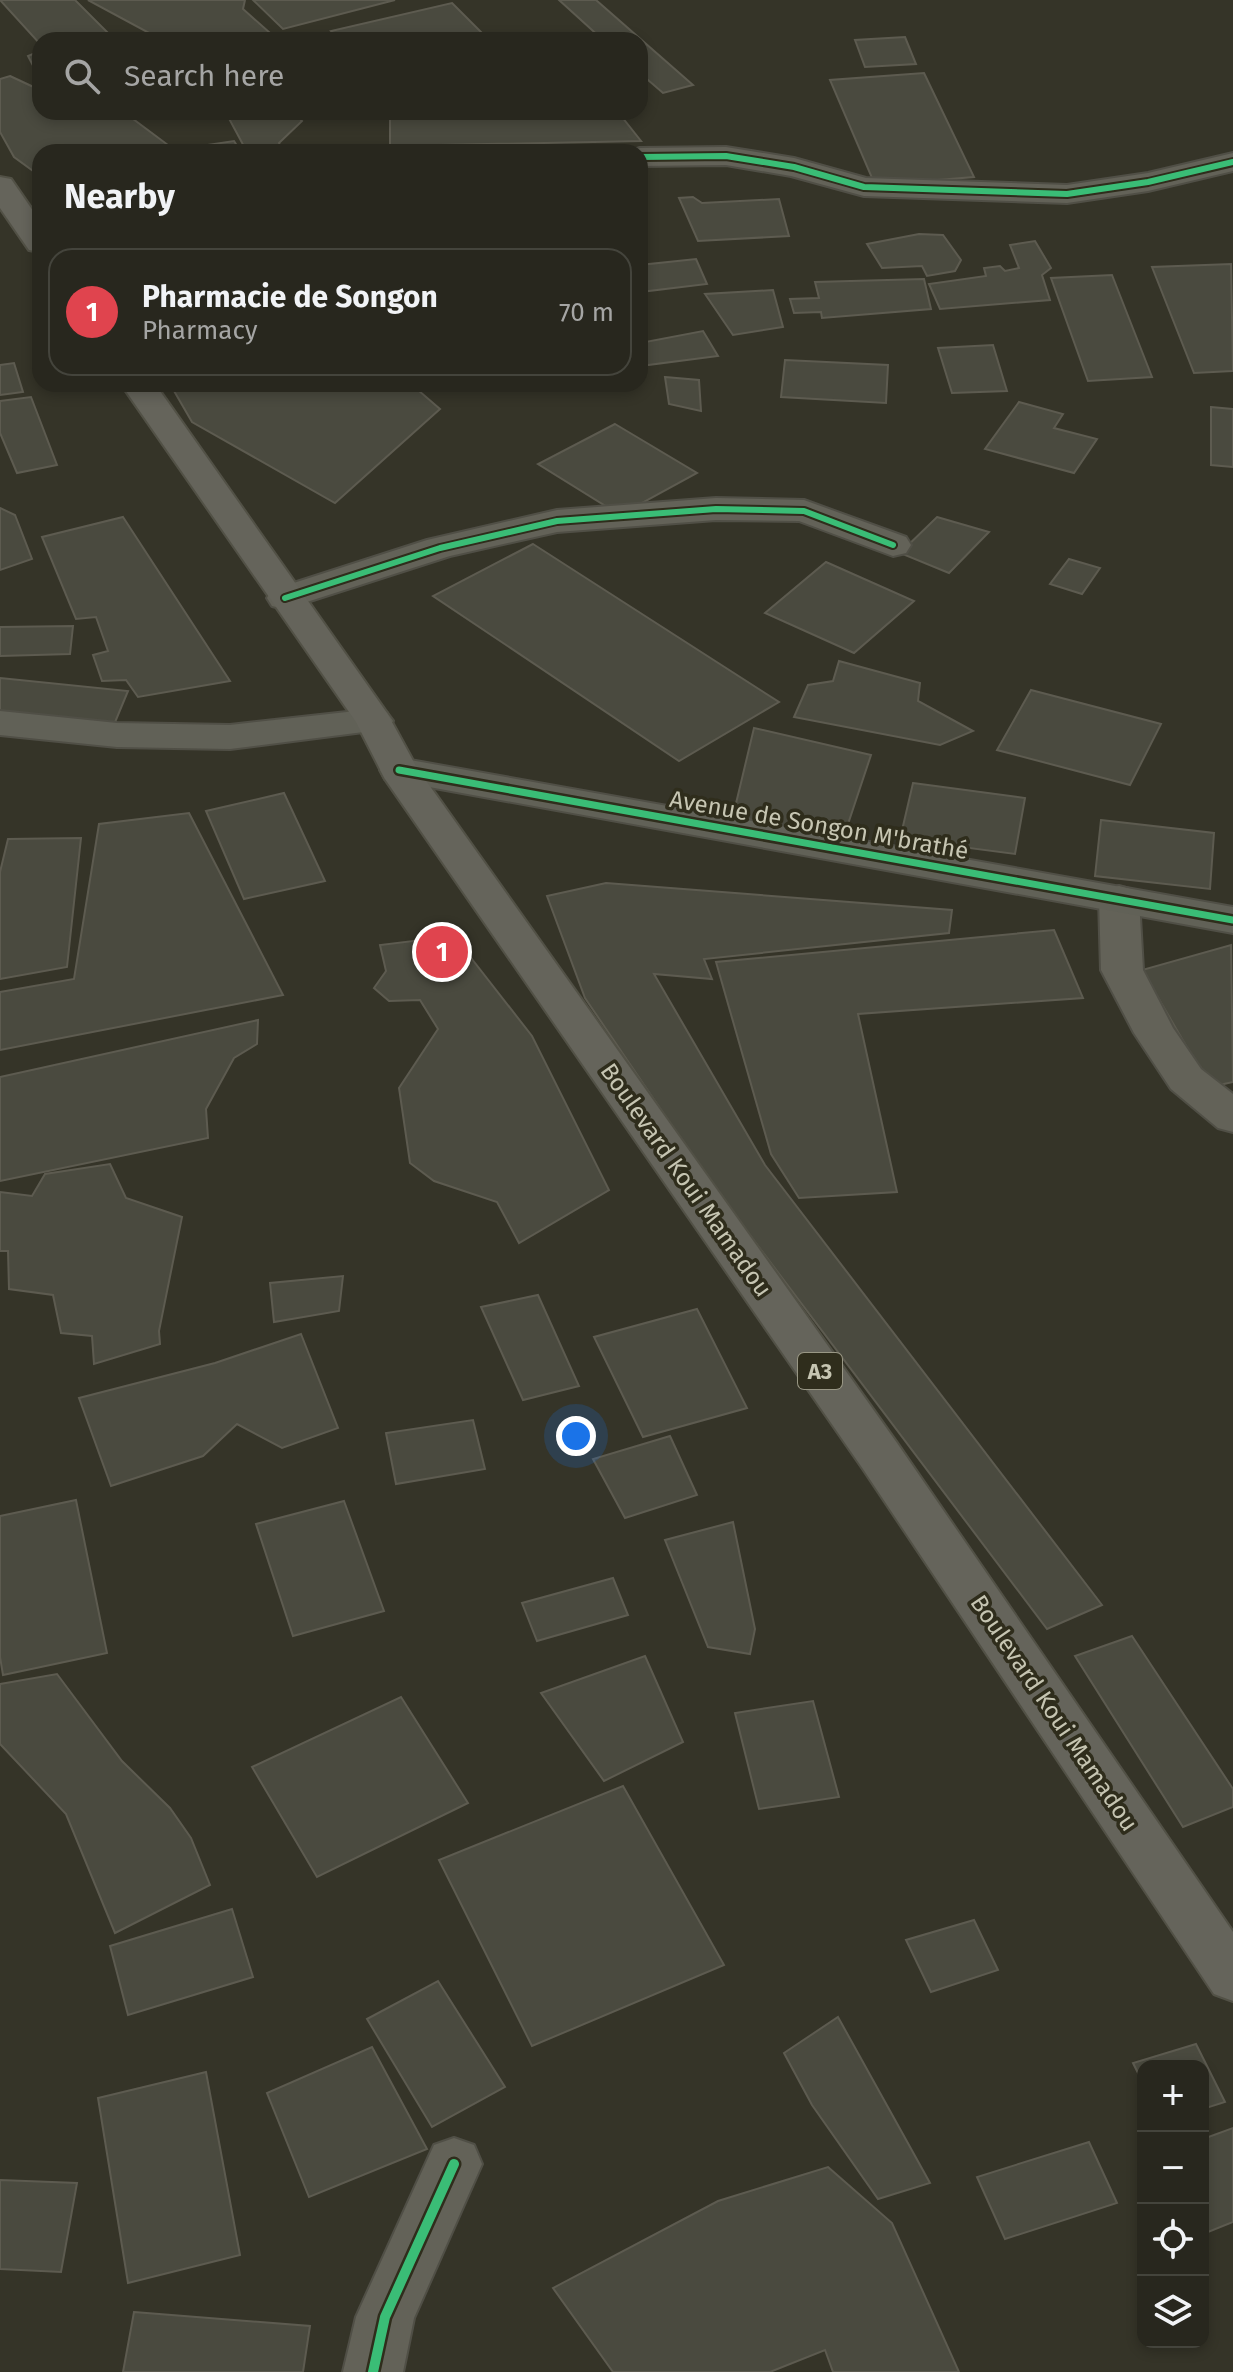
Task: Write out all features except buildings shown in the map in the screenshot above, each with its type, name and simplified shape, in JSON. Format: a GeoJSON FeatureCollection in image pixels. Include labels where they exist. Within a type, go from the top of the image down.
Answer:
{"type":"FeatureCollection","features":[{"type":"Feature","properties":{"kind":"main road"},"geometry":{"type":"LineString","coordinates":[[0,186],[32,225]]}},
{"type":"Feature","properties":{"kind":"main road","name":"Boulevard Koui Mamadou"},"geometry":{"type":"LineString","coordinates":[[143,392],[374,721],[399,770],[880,1456],[1233,1977]]}},
{"type":"Feature","properties":{"kind":"street"},"geometry":{"type":"LineString","coordinates":[[648,157],[726,156],[794,167],[864,187],[1067,194],[1148,182],[1233,162]]}},
{"type":"Feature","properties":{"kind":"street"},"geometry":{"type":"LineString","coordinates":[[285,598],[440,548],[557,521],[716,509],[804,511],[893,545]]}},
{"type":"Feature","properties":{"kind":"street"},"geometry":{"type":"LineString","coordinates":[[0,723],[117,735],[230,737],[374,721]]}},
{"type":"Feature","properties":{"kind":"street","name":"Avenue de Songon M'brathé"},"geometry":{"type":"LineString","coordinates":[[399,770],[1233,920]]}},
{"type":"Feature","properties":{"kind":"street"},"geometry":{"type":"LineString","coordinates":[[1119,899],[1122,970],[1155,1033],[1186,1079],[1233,1117]]}},
{"type":"Feature","properties":{"kind":"street"},"geometry":{"type":"LineString","coordinates":[[373,2372],[385,2317],[454,2164]]}},
{"type":"Feature","properties":{"kind":"cycle path"},"geometry":{"type":"LineString","coordinates":[[648,157],[726,156],[794,167],[864,187],[1067,194],[1148,182],[1233,162]]}},
{"type":"Feature","properties":{"kind":"cycle path"},"geometry":{"type":"LineString","coordinates":[[285,598],[440,548],[557,521],[716,509],[804,511],[893,545]]}},
{"type":"Feature","properties":{"kind":"cycle path"},"geometry":{"type":"LineString","coordinates":[[399,770],[1233,920]]}},
{"type":"Feature","properties":{"kind":"cycle path"},"geometry":{"type":"LineString","coordinates":[[373,2372],[385,2317],[454,2164]]}},
{"type":"Feature","properties":{"kind":"place","name":"Pharmacie de Songon"},"geometry":{"type":"Point","coordinates":[442,952]}}]}
